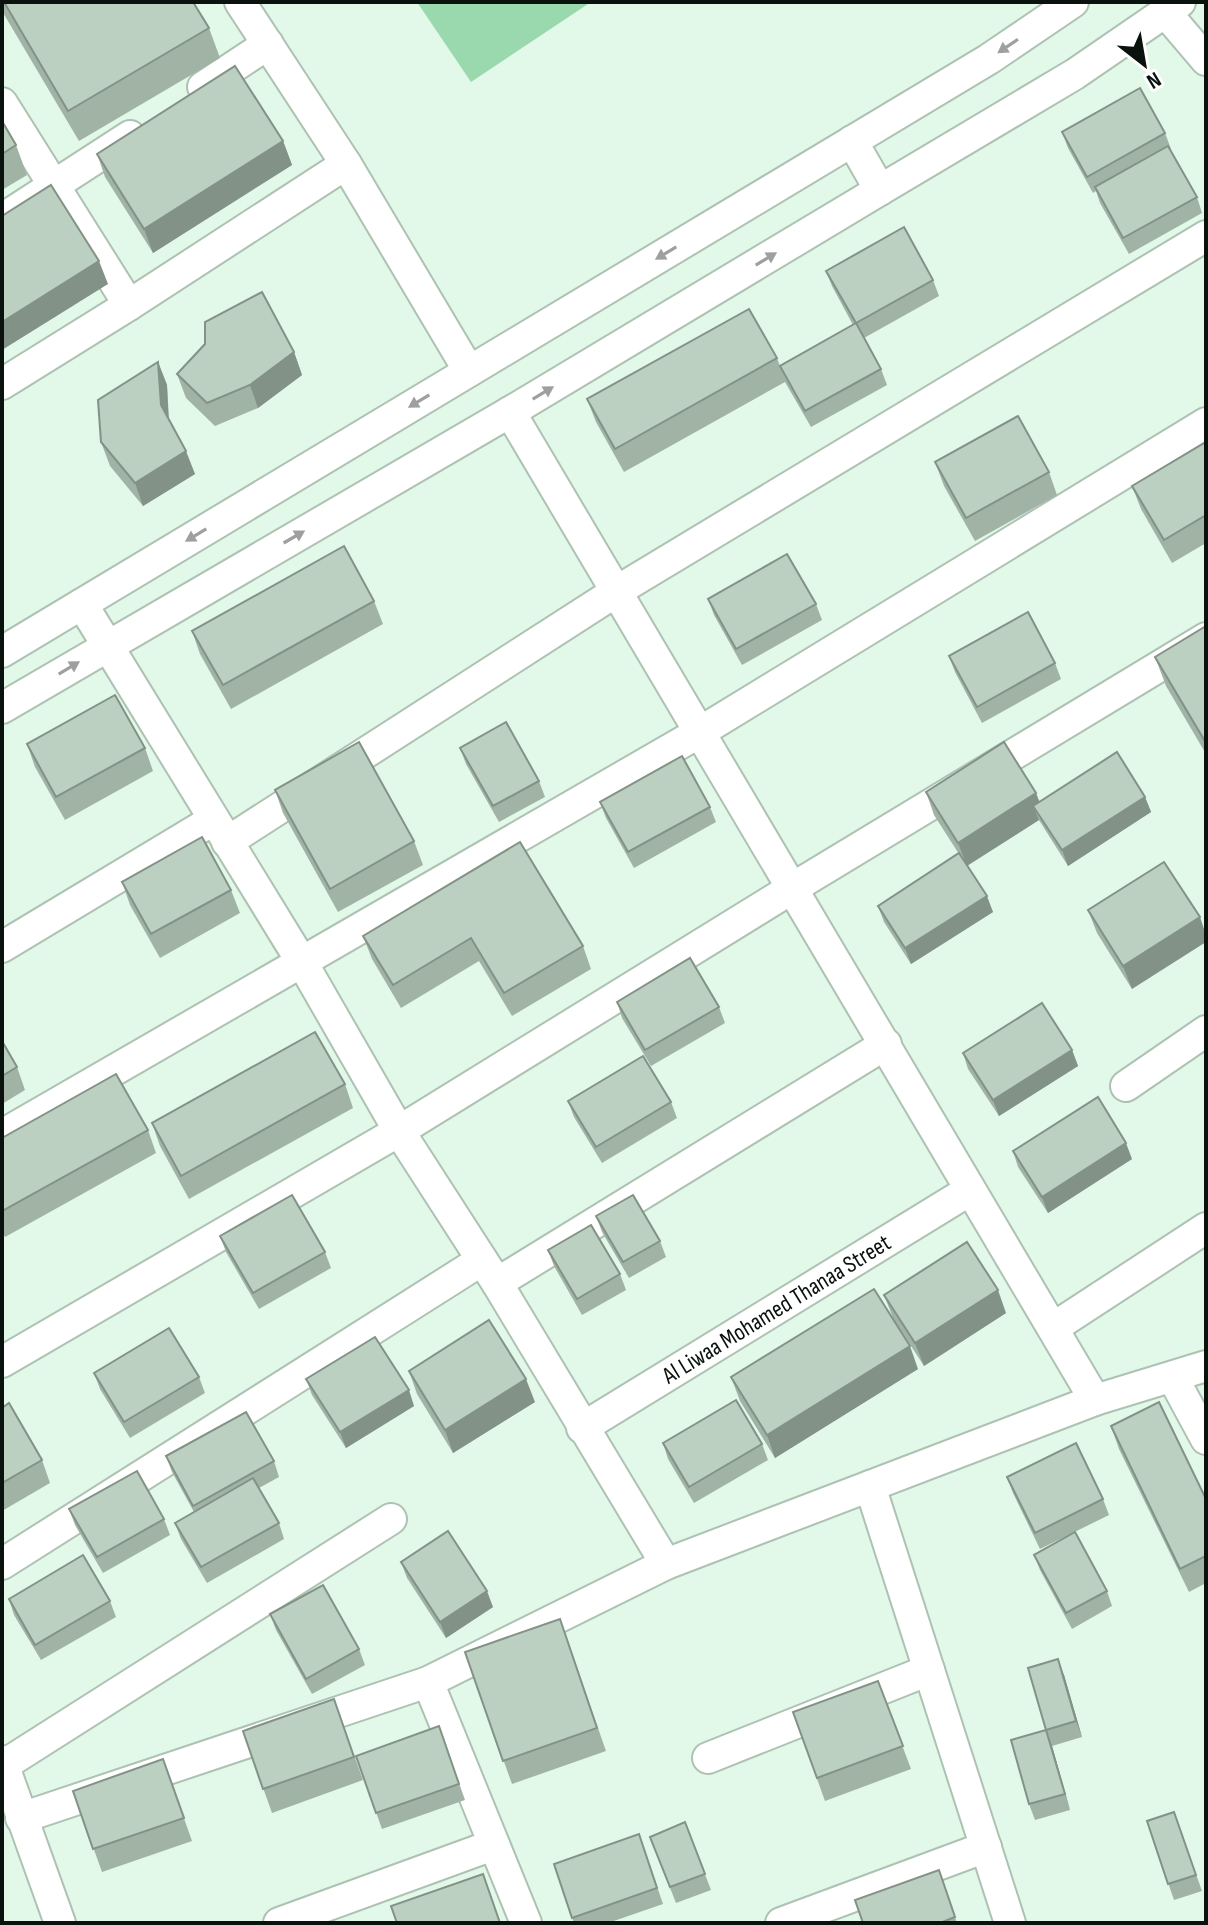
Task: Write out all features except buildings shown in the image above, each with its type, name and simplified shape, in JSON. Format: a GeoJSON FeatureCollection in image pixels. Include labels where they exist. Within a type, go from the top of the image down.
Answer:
{"type":"FeatureCollection","features":[{"type":"Feature","properties":{"kind":"street"},"geometry":{"type":"LineString","coordinates":[[240,2],[346,164],[469,371]]}},
{"type":"Feature","properties":{"kind":"street"},"geometry":{"type":"LineString","coordinates":[[2,652],[989,59],[1073,2]]}},
{"type":"Feature","properties":{"kind":"street"},"geometry":{"type":"LineString","coordinates":[[2,708],[510,412],[1075,74],[1173,8],[1206,60]]}},
{"type":"Feature","properties":{"kind":"street"},"geometry":{"type":"LineString","coordinates":[[175,106],[268,44]]}},
{"type":"Feature","properties":{"kind":"street"},"geometry":{"type":"LineString","coordinates":[[2,103],[129,305]]}},
{"type":"Feature","properties":{"kind":"street"},"geometry":{"type":"LineString","coordinates":[[2,219],[148,124]]}},
{"type":"Feature","properties":{"kind":"street"},"geometry":{"type":"LineString","coordinates":[[852,141],[880,190]]}},
{"type":"Feature","properties":{"kind":"street"},"geometry":{"type":"LineString","coordinates":[[2,384],[346,164]]}},
{"type":"Feature","properties":{"kind":"street"},"geometry":{"type":"LineString","coordinates":[[2,947],[220,831],[1206,236]]}},
{"type":"Feature","properties":{"kind":"street"},"geometry":{"type":"LineString","coordinates":[[510,412],[1095,1400]]}},
{"type":"Feature","properties":{"kind":"street"},"geometry":{"type":"LineString","coordinates":[[2,1135],[303,964],[700,732],[1206,423]]}},
{"type":"Feature","properties":{"kind":"street"},"geometry":{"type":"LineString","coordinates":[[82,604],[303,964],[399,1131],[489,1272],[666,1564]]}},
{"type":"Feature","properties":{"kind":"street"},"geometry":{"type":"LineString","coordinates":[[2,1362],[399,1131],[1206,638]]}},
{"type":"Feature","properties":{"kind":"street"},"geometry":{"type":"LineString","coordinates":[[1126,1086],[1206,1031]]}},
{"type":"Feature","properties":{"kind":"street"},"geometry":{"type":"LineString","coordinates":[[2,1564],[489,1272],[886,1044]]}},
{"type":"Feature","properties":{"kind":"street","name":"Al Liwaa Mohamed Thanaa Street"},"geometry":{"type":"LineString","coordinates":[[582,1428],[970,1190]]}},
{"type":"Feature","properties":{"kind":"street"},"geometry":{"type":"LineString","coordinates":[[1053,1328],[1206,1228]]}},
{"type":"Feature","properties":{"kind":"street"},"geometry":{"type":"LineString","coordinates":[[21,1818],[428,1682],[666,1564],[1095,1400],[1206,1366]]}},
{"type":"Feature","properties":{"kind":"street"},"geometry":{"type":"LineString","coordinates":[[1173,1378],[1206,1439]]}},
{"type":"Feature","properties":{"kind":"street"},"geometry":{"type":"LineString","coordinates":[[870,1486],[1010,1923]]}},
{"type":"Feature","properties":{"kind":"street"},"geometry":{"type":"LineString","coordinates":[[60,1923],[3,1763],[391,1519]]}},
{"type":"Feature","properties":{"kind":"street"},"geometry":{"type":"LineString","coordinates":[[708,1758],[929,1670]]}},
{"type":"Feature","properties":{"kind":"street"},"geometry":{"type":"LineString","coordinates":[[428,1682],[526,1923]]}},
{"type":"Feature","properties":{"kind":"street"},"geometry":{"type":"LineString","coordinates":[[279,1923],[493,1845]]}},
{"type":"Feature","properties":{"kind":"street"},"geometry":{"type":"LineString","coordinates":[[781,1923],[986,1847]]}},
{"type":"Feature","properties":{"kind":"green space"},"geometry":{"type":"Polygon","coordinates":[[[417,2],[591,2],[471,82],[417,2]]]}}]}
